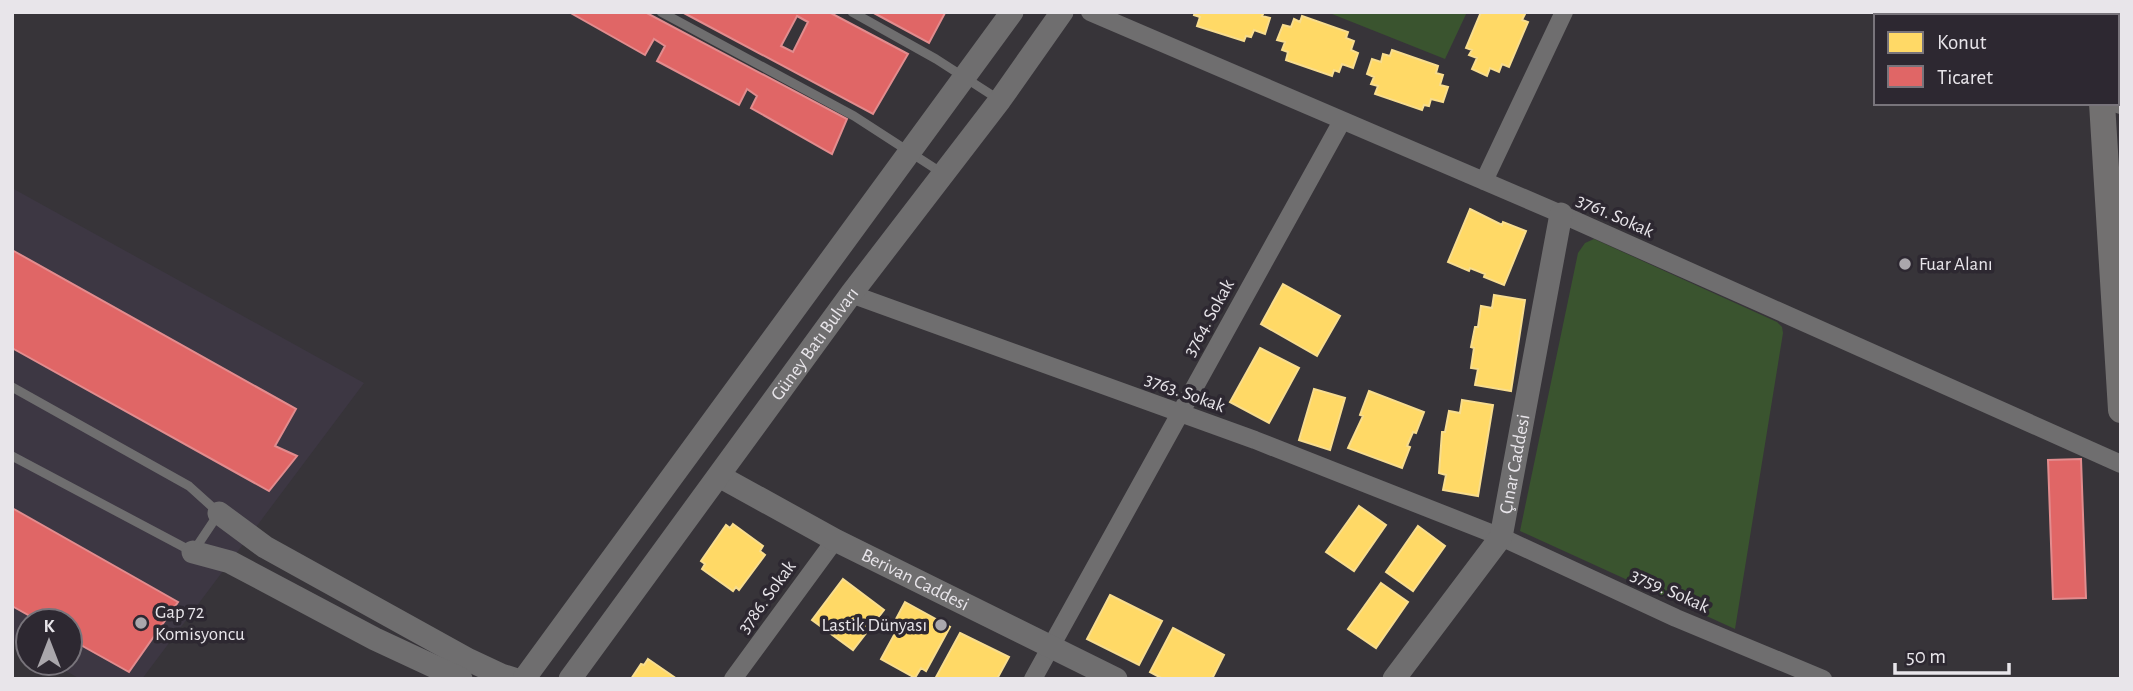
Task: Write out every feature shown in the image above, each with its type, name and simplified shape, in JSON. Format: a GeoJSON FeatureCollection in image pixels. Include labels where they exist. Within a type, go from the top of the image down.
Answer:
{"type":"FeatureCollection","features":[{"type":"Feature","properties":{"kind":"main road"},"geometry":{"type":"LineString","coordinates":[[2119,48],[2121,101]]}},
{"type":"Feature","properties":{"kind":"main road"},"geometry":{"type":"LineString","coordinates":[[2102,105],[2121,410]]}},
{"type":"Feature","properties":{"kind":"street","name":"Güney Batı Bulvarı"},"geometry":{"type":"LineString","coordinates":[[523,676],[1012,12]]}},
{"type":"Feature","properties":{"kind":"street","name":"Güney Batı Bulvarı"},"geometry":{"type":"LineString","coordinates":[[570,679],[851,294],[1000,100],[1062,12]]}},
{"type":"Feature","properties":{"kind":"street","name":"3761. Sokak"},"geometry":{"type":"LineString","coordinates":[[1090,12],[1484,181],[2121,464]]}},
{"type":"Feature","properties":{"kind":"street"},"geometry":{"type":"LineString","coordinates":[[1484,181],[1564,12]]}},
{"type":"Feature","properties":{"kind":"street","name":"3764. Sokak"},"geometry":{"type":"LineString","coordinates":[[1033,679],[1342,121]]}},
{"type":"Feature","properties":{"kind":"street","name":"Çınar Caddesi"},"geometry":{"type":"LineString","coordinates":[[1394,679],[1502,537],[1523,409],[1561,215]]}},
{"type":"Feature","properties":{"kind":"street","name":"3763. Sokak"},"geometry":{"type":"LineString","coordinates":[[851,294],[1255,440],[1502,537]]}},
{"type":"Feature","properties":{"kind":"street","name":"Berivan Caddesi"},"geometry":{"type":"LineString","coordinates":[[719,475],[835,540],[1116,679]]}},
{"type":"Feature","properties":{"kind":"street"},"geometry":{"type":"LineString","coordinates":[[219,513],[265,547],[469,660],[501,675],[523,676]]}},
{"type":"Feature","properties":{"kind":"street","name":"3759. Sokak"},"geometry":{"type":"LineString","coordinates":[[1502,537],[1675,618],[1823,679]]}},
{"type":"Feature","properties":{"kind":"street","name":"3786. Sokak"},"geometry":{"type":"LineString","coordinates":[[733,679],[835,540]]}},
{"type":"Feature","properties":{"kind":"street"},"geometry":{"type":"LineString","coordinates":[[193,552],[230,562],[375,639],[461,679]]}},
{"type":"Feature","properties":{"kind":"lane"},"geometry":{"type":"LineString","coordinates":[[661,12],[854,116],[943,173]]}},
{"type":"Feature","properties":{"kind":"lane"},"geometry":{"type":"LineString","coordinates":[[852,12],[936,59],[1000,100]]}},
{"type":"Feature","properties":{"kind":"lane"},"geometry":{"type":"LineString","coordinates":[[12,387],[189,486],[219,513],[193,552],[12,456]]}},
{"type":"Feature","properties":{"kind":"shaded area"},"geometry":{"type":"Polygon","coordinates":[[[12,188],[364,383],[142,679],[76,677],[84,677],[84,607],[14,607],[14,641],[12,188]]]}},
{"type":"Feature","properties":{"kind":"green space"},"geometry":{"type":"Polygon","coordinates":[[[1327,12],[1467,12],[1445,59],[1327,12]]]}},
{"type":"Feature","properties":{"kind":"green space"},"geometry":{"type":"Polygon","coordinates":[[[1594,239],[1777,322],[1782,327],[1735,629],[1520,531],[1578,253],[1585,243],[1594,239]]]}},
{"type":"Feature","properties":{"kind":"building: Konut"},"geometry":{"type":"Polygon","coordinates":[[[1195,12],[1264,12],[1262,16],[1270,18],[1265,34],[1254,30],[1251,37],[1246,36],[1244,41],[1197,26],[1200,17],[1194,15],[1195,12]]]}},
{"type":"Feature","properties":{"kind":"building: Konut"},"geometry":{"type":"Polygon","coordinates":[[[1481,12],[1522,12],[1525,14],[1522,20],[1528,22],[1509,67],[1502,64],[1499,72],[1490,68],[1487,76],[1472,69],[1477,58],[1469,55],[1472,50],[1466,48],[1481,12]]]}},
{"type":"Feature","properties":{"kind":"building: Konut"},"geometry":{"type":"Polygon","coordinates":[[[1302,16],[1348,32],[1346,38],[1354,41],[1351,50],[1358,53],[1353,68],[1342,64],[1339,72],[1334,70],[1332,76],[1286,60],[1288,52],[1282,50],[1285,42],[1277,40],[1283,25],[1291,27],[1294,19],[1300,22],[1302,16]]]}},
{"type":"Feature","properties":{"kind":"building: Konut"},"geometry":{"type":"Polygon","coordinates":[[[1392,50],[1438,66],[1436,73],[1443,75],[1440,85],[1448,87],[1443,102],[1431,99],[1429,106],[1424,105],[1422,110],[1375,94],[1378,86],[1371,84],[1374,77],[1367,74],[1372,59],[1381,62],[1383,54],[1390,56],[1392,50]]]}},
{"type":"Feature","properties":{"kind":"building: Konut"},"geometry":{"type":"Polygon","coordinates":[[[1470,209],[1502,225],[1503,222],[1526,231],[1504,285],[1484,277],[1485,274],[1448,262],[1470,209]]]}},
{"type":"Feature","properties":{"kind":"building: Konut"},"geometry":{"type":"Polygon","coordinates":[[[1283,284],[1340,316],[1317,356],[1261,324],[1283,284]]]}},
{"type":"Feature","properties":{"kind":"building: Konut"},"geometry":{"type":"Polygon","coordinates":[[[1494,295],[1525,300],[1511,391],[1475,385],[1478,369],[1471,368],[1474,348],[1471,347],[1481,306],[1492,308],[1494,295]]]}},
{"type":"Feature","properties":{"kind":"building: Konut"},"geometry":{"type":"Polygon","coordinates":[[[1260,348],[1299,368],[1269,423],[1230,402],[1260,348]]]}},
{"type":"Feature","properties":{"kind":"building: Konut"},"geometry":{"type":"Polygon","coordinates":[[[1314,389],[1345,398],[1330,450],[1299,440],[1314,389]]]}},
{"type":"Feature","properties":{"kind":"building: Konut"},"geometry":{"type":"Polygon","coordinates":[[[1369,391],[1424,412],[1416,433],[1413,432],[1407,446],[1410,447],[1402,468],[1348,448],[1363,416],[1360,415],[1369,391]]]}},
{"type":"Feature","properties":{"kind":"building: Konut"},"geometry":{"type":"Polygon","coordinates":[[[1462,400],[1493,405],[1478,496],[1443,490],[1446,475],[1439,473],[1442,432],[1445,432],[1449,411],[1460,413],[1462,400]]]}},
{"type":"Feature","properties":{"kind":"building: Konut"},"geometry":{"type":"Polygon","coordinates":[[[1359,506],[1386,525],[1354,571],[1326,552],[1359,506]]]}},
{"type":"Feature","properties":{"kind":"building: Konut"},"geometry":{"type":"Polygon","coordinates":[[[733,524],[763,546],[760,551],[765,555],[739,590],[736,587],[733,591],[702,569],[705,564],[701,561],[726,525],[730,528],[733,524]]]}},
{"type":"Feature","properties":{"kind":"building: Konut"},"geometry":{"type":"Polygon","coordinates":[[[1418,526],[1445,546],[1413,591],[1386,572],[1418,526]]]}},
{"type":"Feature","properties":{"kind":"building: Konut"},"geometry":{"type":"Polygon","coordinates":[[[843,579],[884,610],[853,650],[812,620],[843,579]]]}},
{"type":"Feature","properties":{"kind":"building: Konut"},"geometry":{"type":"Polygon","coordinates":[[[1381,583],[1408,602],[1376,648],[1348,629],[1381,583]]]}},
{"type":"Feature","properties":{"kind":"building: Konut"},"geometry":{"type":"Polygon","coordinates":[[[1110,595],[1162,621],[1139,665],[1087,639],[1110,595]]]}},
{"type":"Feature","properties":{"kind":"building: Konut"},"geometry":{"type":"Polygon","coordinates":[[[905,602],[950,627],[926,671],[921,668],[915,678],[881,659],[899,626],[895,621],[905,602]]]}},
{"type":"Feature","properties":{"kind":"building: Konut"},"geometry":{"type":"Polygon","coordinates":[[[1173,628],[1224,655],[1212,679],[1163,679],[1150,672],[1173,628]]]}},
{"type":"Feature","properties":{"kind":"building: Konut"},"geometry":{"type":"Polygon","coordinates":[[[960,633],[1009,657],[997,679],[935,679],[960,633]]]}},
{"type":"Feature","properties":{"kind":"building: Konut"},"geometry":{"type":"Polygon","coordinates":[[[648,659],[677,679],[631,679],[648,659]]]}},
{"type":"Feature","properties":{"kind":"building: Ticaret"},"geometry":{"type":"Polygon","coordinates":[[[569,12],[645,12],[847,119],[832,154],[751,108],[757,96],[747,89],[739,105],[657,61],[665,46],[654,39],[645,55],[569,12]]]}},
{"type":"Feature","properties":{"kind":"building: Ticaret"},"geometry":{"type":"Polygon","coordinates":[[[682,12],[829,12],[908,54],[873,114],[682,12]],[[797,16],[781,46],[793,52],[808,22],[797,16]]]}},
{"type":"Feature","properties":{"kind":"building: Ticaret"},"geometry":{"type":"Polygon","coordinates":[[[872,12],[944,12],[945,13],[929,43],[872,12]]]}},
{"type":"Feature","properties":{"kind":"building: Ticaret"},"geometry":{"type":"Polygon","coordinates":[[[12,250],[296,409],[275,446],[297,456],[269,491],[12,348],[12,250]]]}},
{"type":"Feature","properties":{"kind":"building: Ticaret"},"geometry":{"type":"Polygon","coordinates":[[[2081,459],[2086,598],[2053,599],[2048,460],[2081,459]]]}},
{"type":"Feature","properties":{"kind":"building: Ticaret"},"geometry":{"type":"Polygon","coordinates":[[[12,508],[178,602],[129,672],[84,647],[84,607],[12,606],[12,508]]]}},
{"type":"Feature","properties":{"kind":"place","name":"Fuar Alanı"},"geometry":{"type":"Point","coordinates":[1905,264]}},
{"type":"Feature","properties":{"kind":"place","name":"Gap 72 Komisyoncu"},"geometry":{"type":"Point","coordinates":[141,623]}},
{"type":"Feature","properties":{"kind":"place","name":"Lastik Dünyası"},"geometry":{"type":"Point","coordinates":[941,625]}}]}
